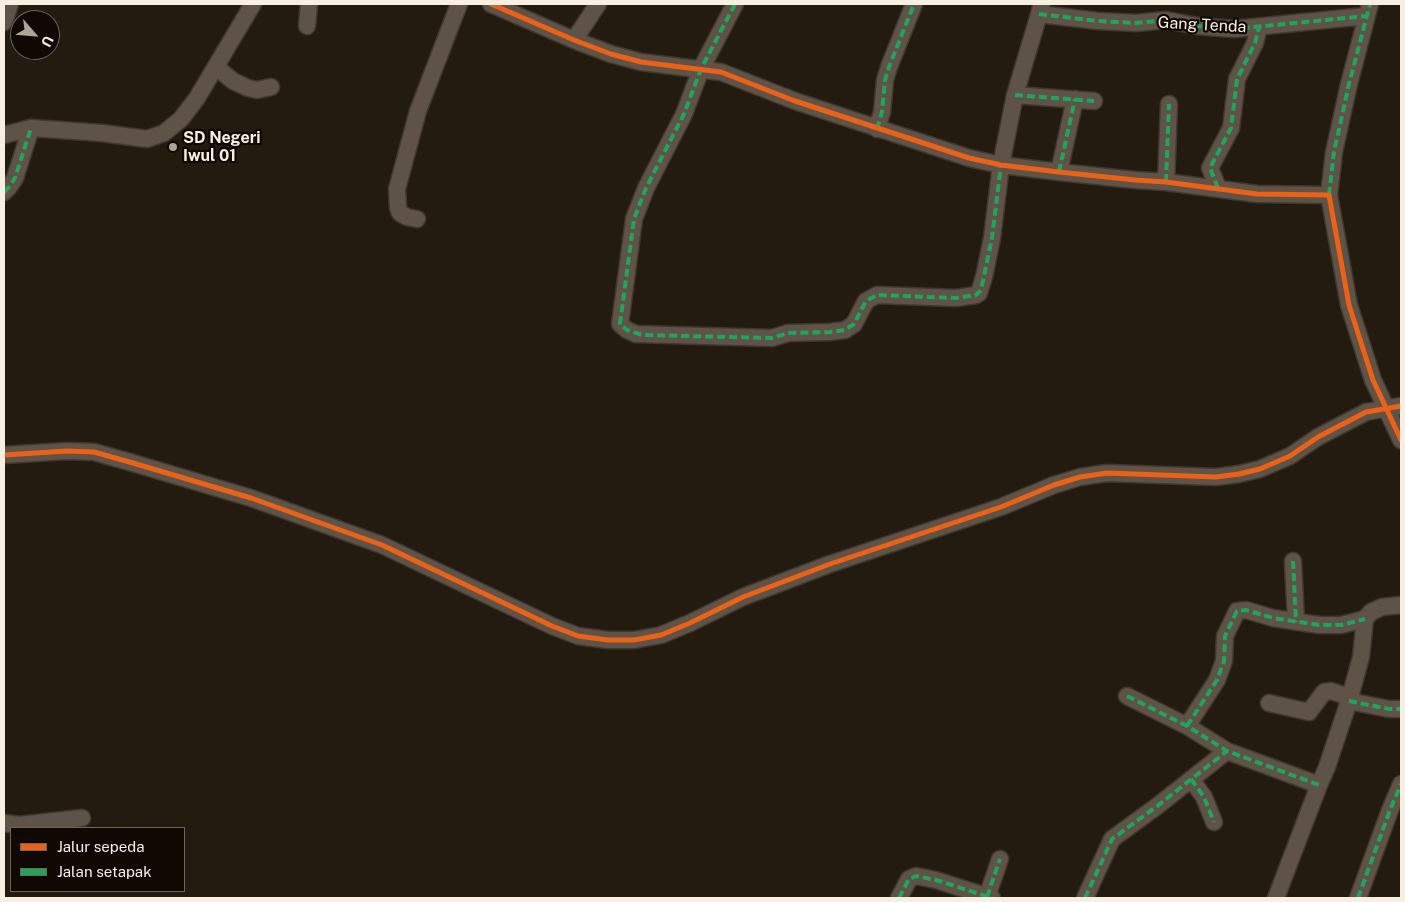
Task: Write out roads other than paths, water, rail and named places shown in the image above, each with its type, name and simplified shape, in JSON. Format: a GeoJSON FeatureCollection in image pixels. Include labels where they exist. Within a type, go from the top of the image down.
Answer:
{"type":"FeatureCollection","features":[{"type":"Feature","properties":{"kind":"street"},"geometry":{"type":"LineString","coordinates":[[4,22],[10,4]]}},
{"type":"Feature","properties":{"kind":"street"},"geometry":{"type":"LineString","coordinates":[[4,135],[31,128],[146,139],[164,133],[182,119],[197,98],[252,4]]}},
{"type":"Feature","properties":{"kind":"street"},"geometry":{"type":"LineString","coordinates":[[307,26],[309,4]]}},
{"type":"Feature","properties":{"kind":"street"},"geometry":{"type":"LineString","coordinates":[[417,219],[406,217],[400,212],[397,189],[418,111],[459,4]]}},
{"type":"Feature","properties":{"kind":"street"},"geometry":{"type":"LineString","coordinates":[[491,4],[574,40],[612,54],[641,62],[721,72],[878,129],[969,158],[1001,165],[1267,194],[1329,194]]}},
{"type":"Feature","properties":{"kind":"street"},"geometry":{"type":"LineString","coordinates":[[574,40],[598,4]]}},
{"type":"Feature","properties":{"kind":"street"},"geometry":{"type":"LineString","coordinates":[[735,4],[701,69],[684,114],[646,188],[634,219],[620,324],[636,334],[772,338],[788,333],[830,332],[845,330],[854,324],[866,301],[877,295],[956,298],[976,295],[981,290],[992,238],[1001,165],[1015,95],[1041,9]]}},
{"type":"Feature","properties":{"kind":"street"},"geometry":{"type":"LineString","coordinates":[[878,129],[888,67],[914,4]]}},
{"type":"Feature","properties":{"kind":"street","name":"Gang Tenda"},"geometry":{"type":"LineString","coordinates":[[1041,9],[1098,21],[1136,23],[1166,20],[1197,26],[1234,29],[1297,22],[1368,10]]}},
{"type":"Feature","properties":{"kind":"street"},"geometry":{"type":"LineString","coordinates":[[1368,10],[1348,84],[1334,152],[1329,194],[1349,305],[1370,373],[1393,407],[1401,440]]}},
{"type":"Feature","properties":{"kind":"street"},"geometry":{"type":"LineString","coordinates":[[1218,188],[1210,168],[1231,128],[1237,79],[1255,43],[1259,27]]}},
{"type":"Feature","properties":{"kind":"street"},"geometry":{"type":"LineString","coordinates":[[216,68],[233,82],[248,88],[256,90],[271,88]]}},
{"type":"Feature","properties":{"kind":"street"},"geometry":{"type":"LineString","coordinates":[[1015,95],[1094,101]]}},
{"type":"Feature","properties":{"kind":"street"},"geometry":{"type":"LineString","coordinates":[[1060,172],[1075,99]]}},
{"type":"Feature","properties":{"kind":"street"},"geometry":{"type":"LineString","coordinates":[[1166,182],[1169,104]]}},
{"type":"Feature","properties":{"kind":"street"},"geometry":{"type":"LineString","coordinates":[[4,192],[15,178],[31,128]]}},
{"type":"Feature","properties":{"kind":"street"},"geometry":{"type":"LineString","coordinates":[[4,455],[67,451],[94,452],[133,463],[251,498],[382,545],[552,626],[578,636],[608,640],[634,640],[661,635],[690,624],[743,597],[830,564],[1001,507],[1054,485],[1080,477],[1107,474],[1216,477],[1239,474],[1260,469],[1290,456],[1318,437],[1366,412],[1393,407]]}},
{"type":"Feature","properties":{"kind":"street"},"geometry":{"type":"LineString","coordinates":[[1293,561],[1296,622]]}},
{"type":"Feature","properties":{"kind":"street"},"geometry":{"type":"LineString","coordinates":[[1276,898],[1319,785],[1328,767],[1361,657],[1365,619],[1371,612],[1382,607],[1401,605]]}},
{"type":"Feature","properties":{"kind":"street"},"geometry":{"type":"LineString","coordinates":[[1187,726],[1217,680],[1224,661],[1225,636],[1237,611],[1246,610],[1273,618],[1319,625],[1341,625],[1365,619]]}},
{"type":"Feature","properties":{"kind":"street"},"geometry":{"type":"LineString","coordinates":[[1269,703],[1309,712],[1324,692],[1331,691],[1349,699],[1389,709],[1401,709]]}},
{"type":"Feature","properties":{"kind":"street"},"geometry":{"type":"LineString","coordinates":[[1127,696],[1187,726],[1227,750],[1319,785]]}},
{"type":"Feature","properties":{"kind":"street"},"geometry":{"type":"LineString","coordinates":[[1085,898],[1112,839],[1156,807],[1227,750]]}},
{"type":"Feature","properties":{"kind":"street"},"geometry":{"type":"LineString","coordinates":[[1191,779],[1204,797],[1214,822]]}},
{"type":"Feature","properties":{"kind":"street"},"geometry":{"type":"LineString","coordinates":[[1358,898],[1401,784]]}},
{"type":"Feature","properties":{"kind":"street"},"geometry":{"type":"LineString","coordinates":[[4,823],[19,825],[82,818]]}},
{"type":"Feature","properties":{"kind":"street"},"geometry":{"type":"LineString","coordinates":[[899,898],[909,879],[916,876],[936,880],[989,897],[1000,859]]}},
{"type":"Feature","properties":{"kind":"place","name":"SD Negeri Iwul 01"},"geometry":{"type":"Point","coordinates":[173,147]}}]}
